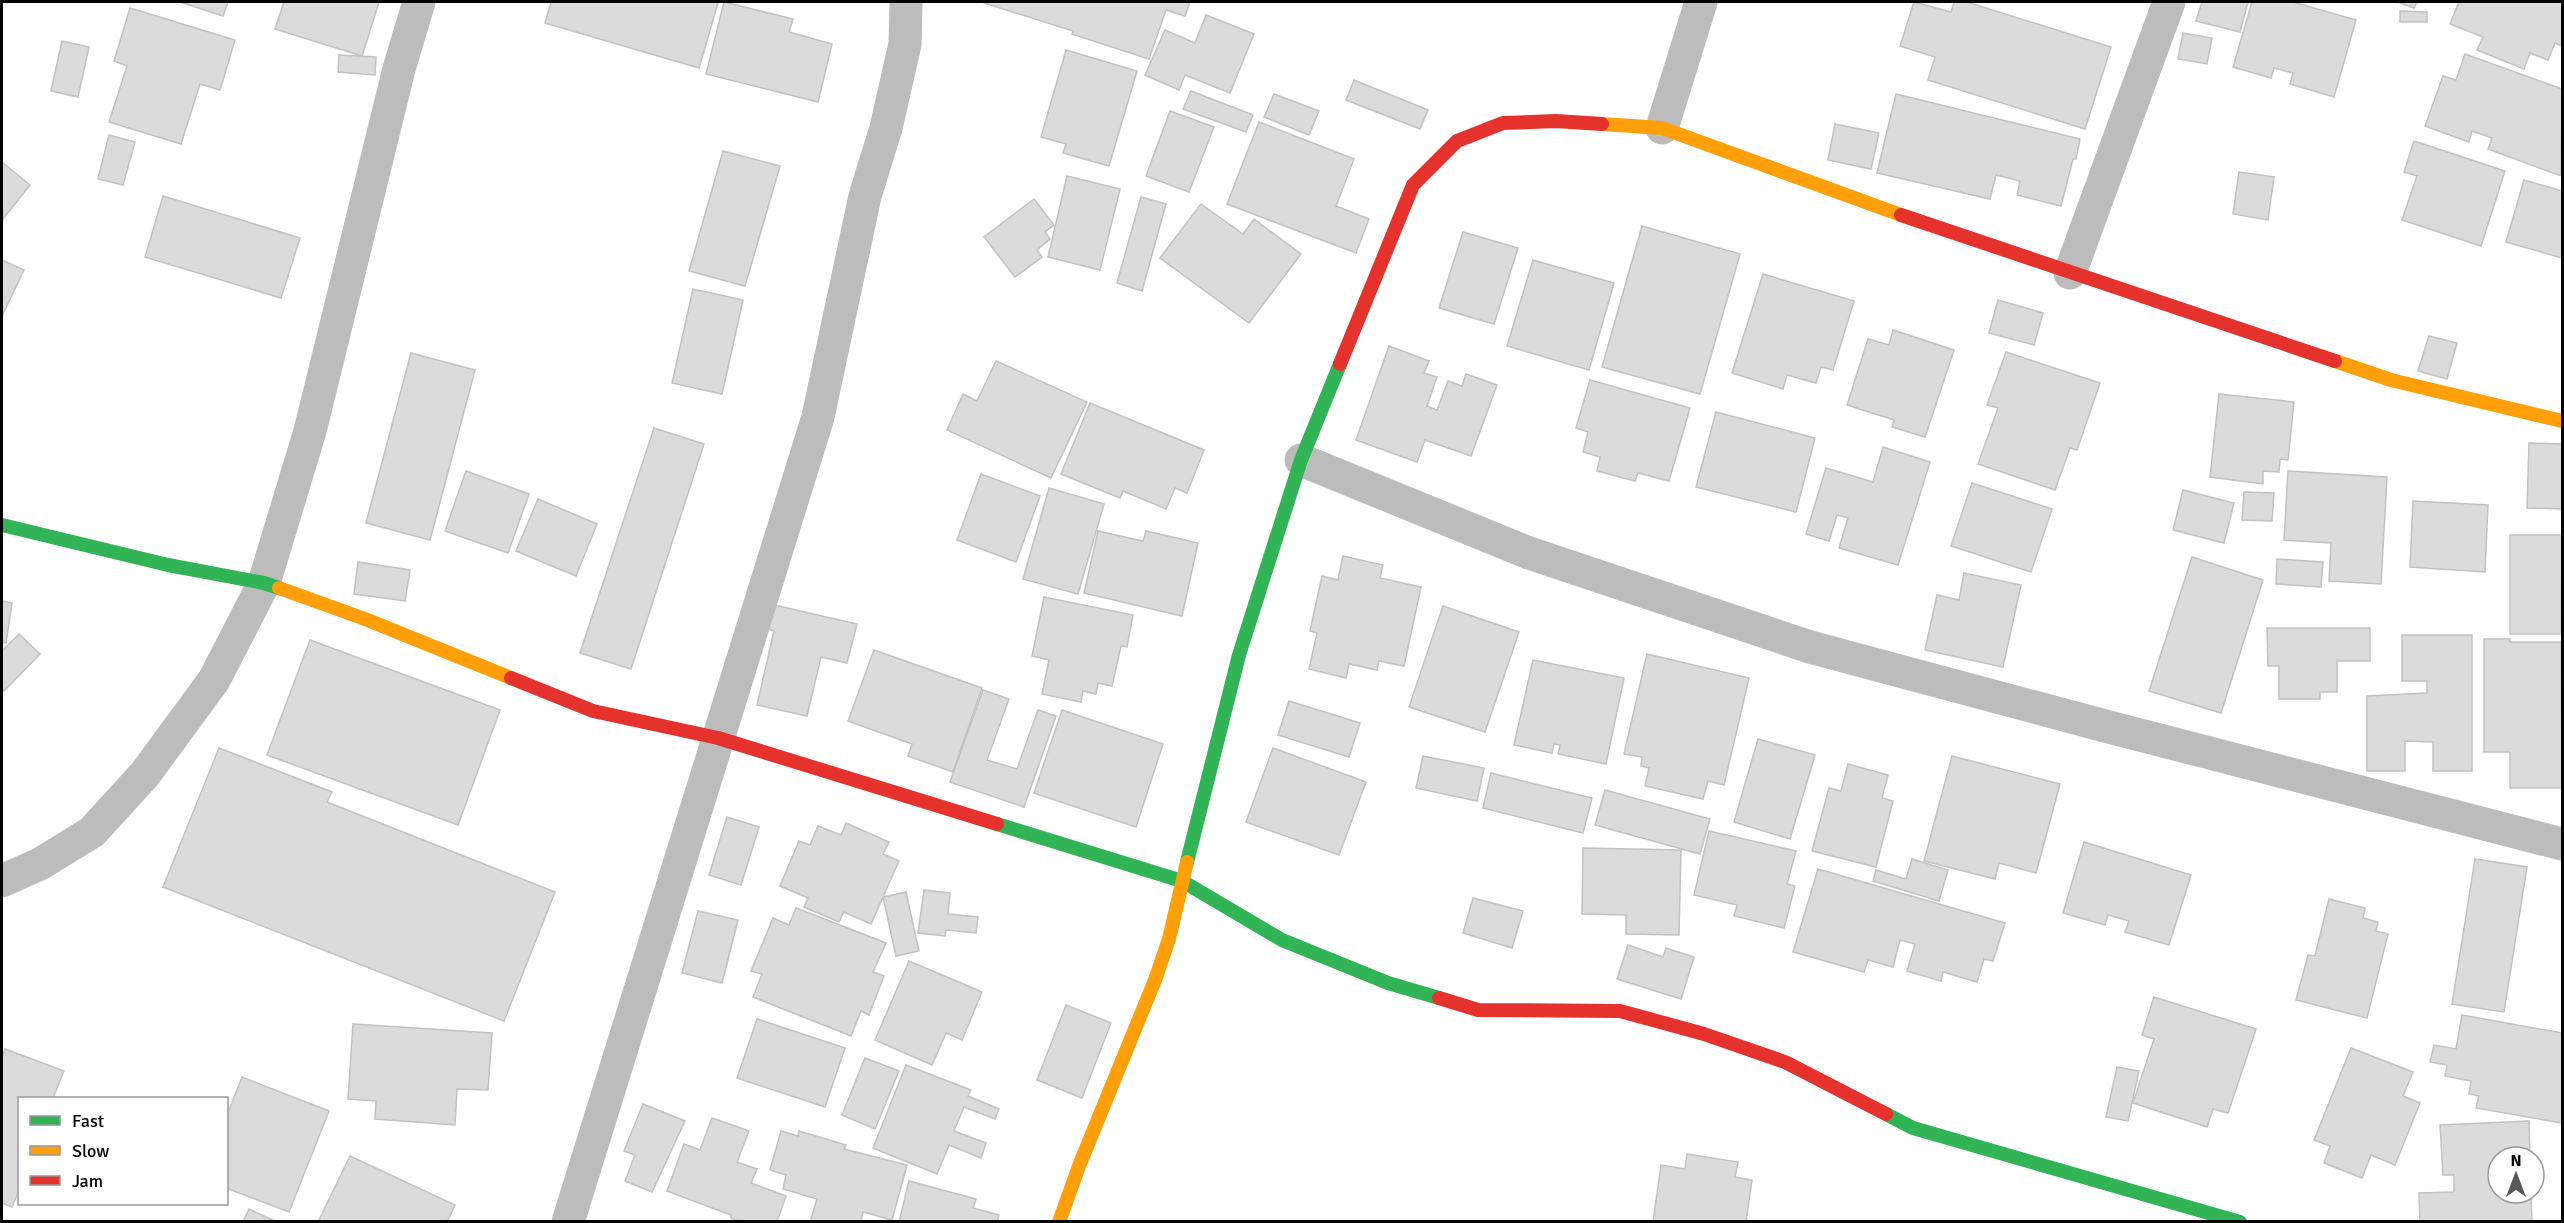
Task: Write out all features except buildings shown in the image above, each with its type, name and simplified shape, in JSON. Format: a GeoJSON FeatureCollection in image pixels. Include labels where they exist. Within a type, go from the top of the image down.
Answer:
{"type":"FeatureCollection","features":[{"type":"Feature","properties":{"kind":"street"},"geometry":{"type":"LineString","coordinates":[[2,880],[40,864],[92,832],[145,774],[214,680],[264,583],[310,431],[399,69],[419,2]]}},
{"type":"Feature","properties":{"kind":"street"},"geometry":{"type":"LineString","coordinates":[[568,1221],[818,417],[865,196],[886,128],[905,44],[906,2]]}},
{"type":"Feature","properties":{"kind":"street"},"geometry":{"type":"LineString","coordinates":[[1662,128],[1701,2]]}},
{"type":"Feature","properties":{"kind":"street"},"geometry":{"type":"LineString","coordinates":[[2070,273],[2169,2]]}},
{"type":"Feature","properties":{"kind":"street"},"geometry":{"type":"LineString","coordinates":[[1059,1221],[1155,980],[1169,939],[1191,838],[1227,708],[1239,655],[1301,460],[1413,185],[1457,141],[1503,123],[1556,121],[1662,128],[1883,209],[2391,380],[2562,421]]}},
{"type":"Feature","properties":{"kind":"street"},"geometry":{"type":"LineString","coordinates":[[1301,460],[1530,553],[1810,647],[2562,844]]}},
{"type":"Feature","properties":{"kind":"street"},"geometry":{"type":"LineString","coordinates":[[2,525],[168,566],[264,583],[364,619],[593,711],[718,738],[1182,881],[1282,940],[1388,983],[1478,1010],[1620,1011],[1662,1022],[1785,1062],[1913,1128],[2240,1221]]}},
{"type":"Feature","properties":{"kind":"traffic: fast"},"geometry":{"type":"LineString","coordinates":[[1187,862],[1239,655],[1301,460],[1340,364]]}},
{"type":"Feature","properties":{"kind":"traffic: fast"},"geometry":{"type":"LineString","coordinates":[[2,525],[168,565],[264,583],[279,588]]}},
{"type":"Feature","properties":{"kind":"traffic: fast"},"geometry":{"type":"LineString","coordinates":[[997,824],[1182,881],[1282,940],[1388,983],[1439,998]]}},
{"type":"Feature","properties":{"kind":"traffic: fast"},"geometry":{"type":"LineString","coordinates":[[1886,1114],[1913,1128],[2240,1222]]}},
{"type":"Feature","properties":{"kind":"traffic: slow"},"geometry":{"type":"LineString","coordinates":[[1602,124],[1662,128],[1901,215]]}},
{"type":"Feature","properties":{"kind":"traffic: slow"},"geometry":{"type":"LineString","coordinates":[[2335,361],[2391,380],[2562,421]]}},
{"type":"Feature","properties":{"kind":"traffic: slow"},"geometry":{"type":"LineString","coordinates":[[279,588],[365,619],[511,678]]}},
{"type":"Feature","properties":{"kind":"traffic: slow"},"geometry":{"type":"LineString","coordinates":[[1059,1222],[1079,1166],[1155,980],[1169,939],[1187,862]]}},
{"type":"Feature","properties":{"kind":"traffic: jam"},"geometry":{"type":"LineString","coordinates":[[1340,364],[1413,185],[1457,141],[1503,123],[1556,121],[1602,124]]}},
{"type":"Feature","properties":{"kind":"traffic: jam"},"geometry":{"type":"LineString","coordinates":[[1901,215],[2335,361]]}},
{"type":"Feature","properties":{"kind":"traffic: jam"},"geometry":{"type":"LineString","coordinates":[[511,678],[593,711],[718,738],[997,824]]}},
{"type":"Feature","properties":{"kind":"traffic: jam"},"geometry":{"type":"LineString","coordinates":[[1439,998],[1478,1010],[1620,1011],[1704,1034],[1785,1062],[1886,1114]]}}]}
